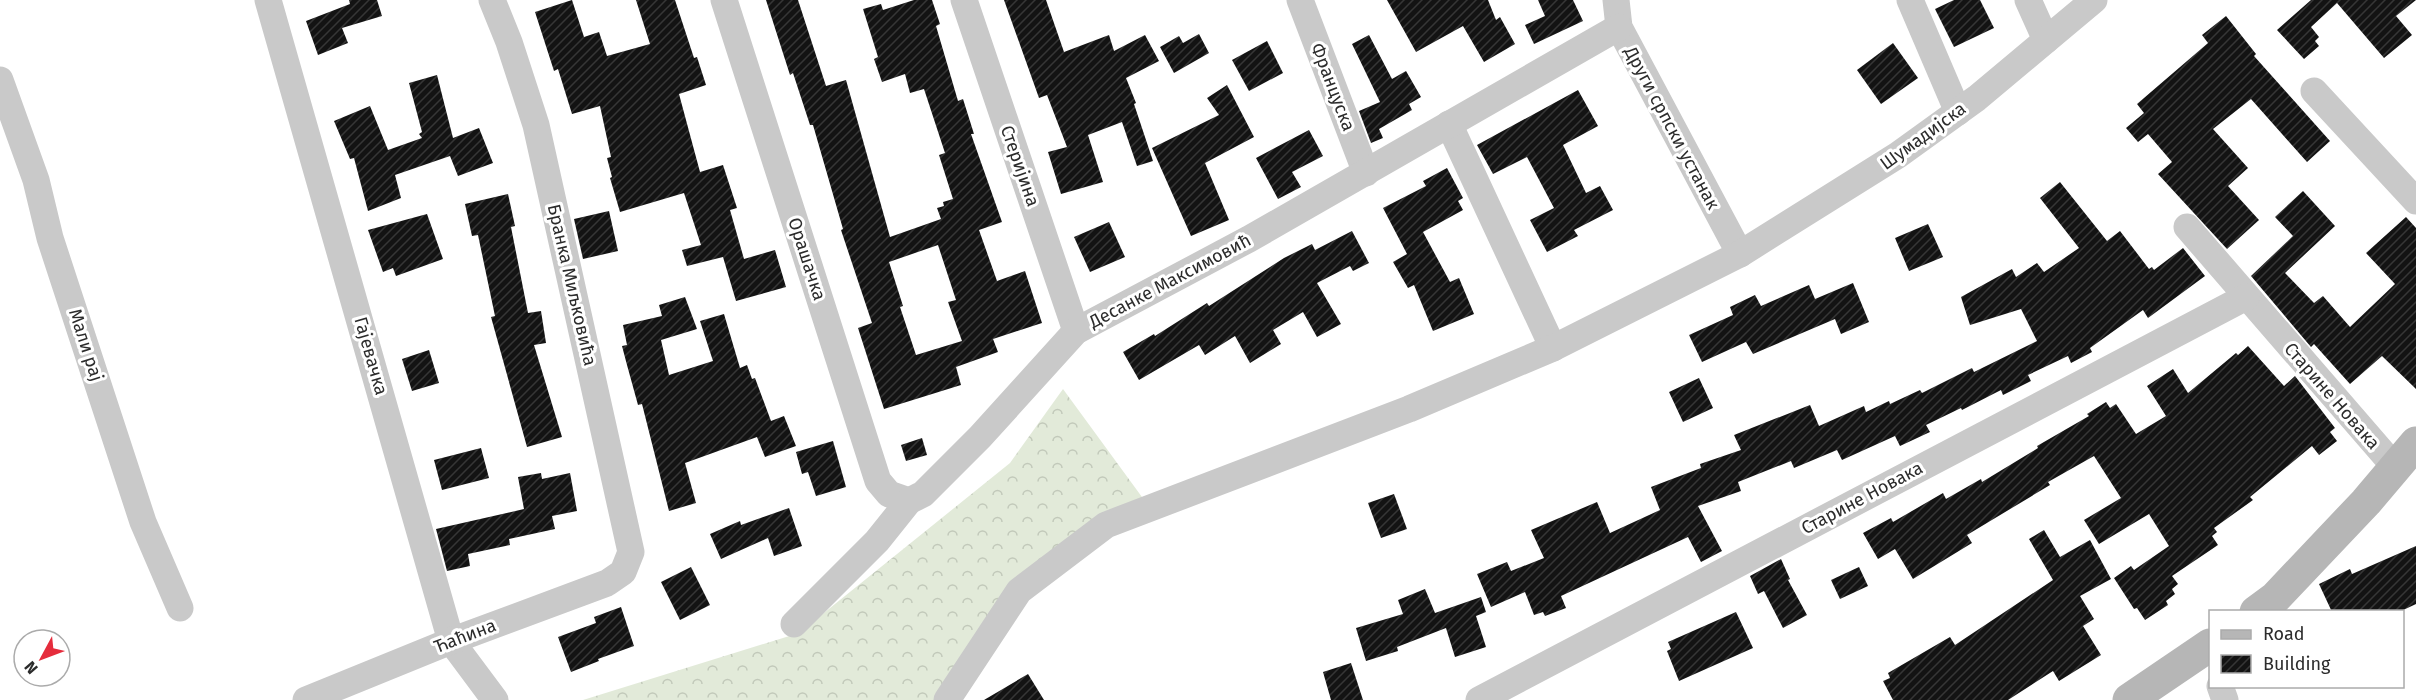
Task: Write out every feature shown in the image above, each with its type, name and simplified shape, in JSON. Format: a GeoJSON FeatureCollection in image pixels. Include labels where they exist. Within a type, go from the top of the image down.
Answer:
{"type":"FeatureCollection","features":[{"type":"Feature","properties":{"kind":"main road"},"geometry":{"type":"LineString","coordinates":[[2259,610],[2275,598],[2366,502],[2406,455]]}},
{"type":"Feature","properties":{"kind":"main road"},"geometry":{"type":"LineString","coordinates":[[2129,700],[2209,651]]}},
{"type":"Feature","properties":{"kind":"street","name":"Гајевачка"},"geometry":{"type":"LineString","coordinates":[[268,0],[451,641],[495,700]]}},
{"type":"Feature","properties":{"kind":"street","name":"Бранка Миљковића"},"geometry":{"type":"LineString","coordinates":[[492,0],[509,42],[536,125],[631,552],[623,572]]}},
{"type":"Feature","properties":{"kind":"street","name":"Орашачка"},"geometry":{"type":"LineString","coordinates":[[724,0],[878,481],[890,494],[909,501]]}},
{"type":"Feature","properties":{"kind":"street","name":"Стеријина"},"geometry":{"type":"LineString","coordinates":[[964,0],[1076,331]]}},
{"type":"Feature","properties":{"kind":"street","name":"Француска"},"geometry":{"type":"LineString","coordinates":[[1300,0],[1366,173]]}},
{"type":"Feature","properties":{"kind":"street","name":"Други српски устанак"},"geometry":{"type":"LineString","coordinates":[[1616,0],[1618,27],[1740,254]]}},
{"type":"Feature","properties":{"kind":"street"},"geometry":{"type":"LineString","coordinates":[[1910,0],[1958,112]]}},
{"type":"Feature","properties":{"kind":"street"},"geometry":{"type":"LineString","coordinates":[[2028,0],[2046,40]]}},
{"type":"Feature","properties":{"kind":"street","name":"Шумадијска"},"geometry":{"type":"LineString","coordinates":[[952,692],[1019,591],[1106,525],[1409,409],[1553,348],[1740,254],[1885,165],[1958,112],[2094,0]]}},
{"type":"Feature","properties":{"kind":"street","name":"Десанке Максимовић"},"geometry":{"type":"LineString","coordinates":[[794,624],[877,541],[909,501],[923,494],[980,438],[1076,331],[1366,173],[1618,27]]}},
{"type":"Feature","properties":{"kind":"street","name":"Мали рај"},"geometry":{"type":"LineString","coordinates":[[0,80],[36,180],[50,238],[142,522],[180,608]]}},
{"type":"Feature","properties":{"kind":"street"},"geometry":{"type":"LineString","coordinates":[[2314,91],[2416,201]]}},
{"type":"Feature","properties":{"kind":"street"},"geometry":{"type":"LineString","coordinates":[[1449,124],[1553,348]]}},
{"type":"Feature","properties":{"kind":"street","name":"Старине Новака"},"geometry":{"type":"LineString","coordinates":[[2187,227],[2246,297],[2406,455]]}},
{"type":"Feature","properties":{"kind":"street","name":"Старине Новака"},"geometry":{"type":"LineString","coordinates":[[1479,700],[2246,297]]}},
{"type":"Feature","properties":{"kind":"street","name":"Ћаћина"},"geometry":{"type":"LineString","coordinates":[[306,700],[451,641],[607,583],[623,572]]}},
{"type":"Feature","properties":{"kind":"green space"},"geometry":{"type":"Polygon","coordinates":[[[1063,389],[1150,508],[1010,587],[934,700],[583,700],[799,633],[1010,463],[1063,389]]]}},
{"type":"Feature","properties":{"kind":"building"},"geometry":{"type":"Polygon","coordinates":[[[349,0],[377,0],[382,16],[342,28],[348,43],[318,55],[306,21],[350,4],[349,0]]]}},
{"type":"Feature","properties":{"kind":"building"},"geometry":{"type":"Polygon","coordinates":[[[572,0],[584,37],[599,32],[607,56],[650,44],[636,0],[675,0],[694,58],[697,57],[706,85],[679,94],[700,172],[723,165],[737,208],[730,210],[744,259],[775,250],[786,287],[736,301],[723,257],[687,266],[682,250],[701,245],[684,193],[620,212],[610,178],[612,177],[607,158],[611,157],[600,106],[572,114],[558,69],[554,71],[535,12],[572,0]]]}},
{"type":"Feature","properties":{"kind":"building"},"geometry":{"type":"Polygon","coordinates":[[[766,0],[798,0],[826,86],[846,80],[890,237],[941,219],[937,208],[944,206],[943,202],[953,199],[939,155],[945,153],[924,89],[910,93],[905,74],[882,82],[874,59],[878,57],[863,9],[881,4],[883,10],[914,0],[932,0],[940,24],[936,26],[958,101],[963,99],[974,134],[971,134],[1002,222],[979,230],[997,281],[1025,271],[1042,323],[993,339],[998,352],[956,367],[961,385],[884,409],[858,328],[872,323],[841,230],[843,229],[813,125],[810,125],[793,73],[790,75],[766,0]],[[938,245],[889,262],[903,306],[900,307],[916,355],[962,341],[948,302],[956,300],[938,245]]]}},
{"type":"Feature","properties":{"kind":"building"},"geometry":{"type":"Polygon","coordinates":[[[1004,0],[1046,0],[1064,52],[1109,35],[1114,51],[1145,35],[1159,61],[1126,78],[1153,161],[1137,166],[1122,122],[1088,135],[1103,182],[1061,194],[1048,152],[1067,147],[1047,95],[1039,98],[1004,0]]]}},
{"type":"Feature","properties":{"kind":"building"},"geometry":{"type":"Polygon","coordinates":[[[1387,0],[1488,0],[1496,20],[1500,17],[1515,44],[1484,62],[1463,26],[1416,52],[1387,0]]]}},
{"type":"Feature","properties":{"kind":"building"},"geometry":{"type":"Polygon","coordinates":[[[1538,0],[1573,0],[1583,21],[1534,44],[1525,25],[1545,16],[1538,0]]]}},
{"type":"Feature","properties":{"kind":"building"},"geometry":{"type":"Polygon","coordinates":[[[1954,0],[1980,0],[1994,28],[1954,47],[1935,9],[1954,0]]]}},
{"type":"Feature","properties":{"kind":"building"},"geometry":{"type":"Polygon","coordinates":[[[2311,0],[2416,0],[2396,16],[2412,35],[2384,58],[2337,3],[2311,27],[2319,37],[2315,41],[2319,46],[2304,59],[2277,30],[2311,0]]]}},
{"type":"Feature","properties":{"kind":"building"},"geometry":{"type":"Polygon","coordinates":[[[2226,16],[2256,54],[2254,56],[2330,141],[2307,162],[2251,99],[2213,129],[2248,168],[2228,186],[2259,220],[2227,249],[2158,174],[2172,162],[2148,134],[2138,142],[2126,128],[2144,113],[2137,104],[2208,43],[2202,35],[2226,16]]]}},
{"type":"Feature","properties":{"kind":"building"},"geometry":{"type":"Polygon","coordinates":[[[1199,34],[1209,53],[1174,73],[1160,47],[1179,36],[1183,43],[1199,34]]]}},
{"type":"Feature","properties":{"kind":"building"},"geometry":{"type":"Polygon","coordinates":[[[1369,35],[1392,79],[1406,71],[1421,97],[1409,104],[1412,110],[1379,129],[1383,138],[1371,143],[1359,111],[1380,102],[1352,44],[1369,35]]]}},
{"type":"Feature","properties":{"kind":"building"},"geometry":{"type":"Polygon","coordinates":[[[1267,41],[1283,73],[1249,91],[1232,60],[1267,41]]]}},
{"type":"Feature","properties":{"kind":"building"},"geometry":{"type":"Polygon","coordinates":[[[1893,43],[1918,78],[1881,104],[1857,70],[1893,43]]]}},
{"type":"Feature","properties":{"kind":"building"},"geometry":{"type":"Polygon","coordinates":[[[437,75],[453,138],[479,128],[493,163],[458,176],[450,156],[395,175],[401,198],[368,211],[354,158],[350,159],[334,121],[370,106],[388,150],[422,138],[419,134],[422,132],[409,83],[437,75]]]}},
{"type":"Feature","properties":{"kind":"building"},"geometry":{"type":"Polygon","coordinates":[[[1227,85],[1254,137],[1205,163],[1229,220],[1191,236],[1152,148],[1219,115],[1207,98],[1227,85]]]}},
{"type":"Feature","properties":{"kind":"building"},"geometry":{"type":"Polygon","coordinates":[[[1578,90],[1598,126],[1563,145],[1586,193],[1600,186],[1613,210],[1574,230],[1578,236],[1547,252],[1530,220],[1554,208],[1527,157],[1493,174],[1477,145],[1578,90]]]}},
{"type":"Feature","properties":{"kind":"building"},"geometry":{"type":"Polygon","coordinates":[[[1309,130],[1323,156],[1292,172],[1301,187],[1278,199],[1256,158],[1309,130]]]}},
{"type":"Feature","properties":{"kind":"building"},"geometry":{"type":"Polygon","coordinates":[[[1447,168],[1463,198],[1458,201],[1463,210],[1423,232],[1450,282],[1459,278],[1474,314],[1433,331],[1414,285],[1408,288],[1393,262],[1407,254],[1383,208],[1426,186],[1423,181],[1447,168]]]}},
{"type":"Feature","properties":{"kind":"building"},"geometry":{"type":"Polygon","coordinates":[[[2060,182],[2107,241],[2120,231],[2149,269],[2152,267],[2154,270],[2183,248],[2205,276],[2148,318],[2143,310],[2090,348],[2092,352],[2071,363],[2068,356],[2028,375],[2031,381],[2003,395],[2001,390],[1926,425],[1930,432],[1900,446],[1895,436],[1842,460],[1837,450],[1794,468],[1791,461],[1738,482],[1741,491],[1698,506],[1722,551],[1701,562],[1688,537],[1561,596],[1566,608],[1545,616],[1543,612],[1534,615],[1525,592],[1491,607],[1477,574],[1507,562],[1511,571],[1544,558],[1531,530],[1597,502],[1610,533],[1660,510],[1651,487],[1701,468],[1700,464],[1741,450],[1734,435],[1810,405],[1819,426],[1864,406],[1866,412],[1920,390],[1922,393],[1972,368],[1974,372],[2037,341],[2021,309],[1970,325],[1961,297],[2012,269],[2016,277],[2037,263],[2044,272],[2079,248],[2040,198],[2060,182]]]}},
{"type":"Feature","properties":{"kind":"building"},"geometry":{"type":"Polygon","coordinates":[[[2303,191],[2335,226],[2285,273],[2314,303],[2323,296],[2350,327],[2395,284],[2366,253],[2406,217],[2416,228],[2416,389],[2382,356],[2350,384],[2314,344],[2311,347],[2251,276],[2293,236],[2275,217],[2303,191]]]}},
{"type":"Feature","properties":{"kind":"building"},"geometry":{"type":"Polygon","coordinates":[[[508,194],[515,226],[511,227],[528,313],[541,311],[546,343],[534,345],[562,437],[527,447],[491,317],[495,316],[478,235],[472,236],[465,204],[508,194]]]}},
{"type":"Feature","properties":{"kind":"building"},"geometry":{"type":"Polygon","coordinates":[[[609,211],[618,251],[583,259],[574,219],[609,211]]]}},
{"type":"Feature","properties":{"kind":"building"},"geometry":{"type":"Polygon","coordinates":[[[427,214],[443,259],[396,276],[393,268],[383,272],[368,230],[427,214]]]}},
{"type":"Feature","properties":{"kind":"building"},"geometry":{"type":"Polygon","coordinates":[[[1109,222],[1125,257],[1090,272],[1074,237],[1109,222]]]}},
{"type":"Feature","properties":{"kind":"building"},"geometry":{"type":"Polygon","coordinates":[[[1928,224],[1943,257],[1909,271],[1895,238],[1928,224]]]}},
{"type":"Feature","properties":{"kind":"building"},"geometry":{"type":"Polygon","coordinates":[[[1352,231],[1369,263],[1353,271],[1350,266],[1317,283],[1341,324],[1317,337],[1303,312],[1273,330],[1281,344],[1250,363],[1235,336],[1205,355],[1199,345],[1139,380],[1123,352],[1154,334],[1155,336],[1207,303],[1209,306],[1284,258],[1312,244],[1315,250],[1352,231]]]}},
{"type":"Feature","properties":{"kind":"building"},"geometry":{"type":"Polygon","coordinates":[[[1853,283],[1869,322],[1841,334],[1835,319],[1753,354],[1746,342],[1702,362],[1689,335],[1733,315],[1730,307],[1755,295],[1761,306],[1809,285],[1815,299],[1853,283]]]}},
{"type":"Feature","properties":{"kind":"building"},"geometry":{"type":"Polygon","coordinates":[[[685,297],[697,329],[661,340],[669,375],[713,361],[700,321],[724,314],[740,368],[747,365],[752,379],[755,378],[771,421],[784,416],[796,446],[765,457],[757,437],[685,463],[696,503],[669,511],[642,404],[638,405],[622,346],[627,345],[623,325],[662,316],[659,305],[685,297]]]}},
{"type":"Feature","properties":{"kind":"building"},"geometry":{"type":"Polygon","coordinates":[[[2248,346],[2284,386],[2295,376],[2335,428],[2330,432],[2337,441],[2319,455],[2312,446],[2250,497],[2253,500],[2214,528],[2217,532],[2212,536],[2218,545],[2172,576],[2178,584],[2172,589],[2175,594],[2166,601],[2168,605],[2145,620],[2137,608],[2134,609],[2114,578],[2131,566],[2134,570],[2169,546],[2149,514],[2099,544],[2084,520],[2121,498],[2094,456],[2048,482],[2050,485],[1967,535],[1972,543],[1913,579],[1895,549],[1878,559],[1863,533],[1891,518],[1893,522],[1943,493],[1946,499],[1981,479],[1982,482],[2089,416],[2087,414],[2106,402],[2110,408],[2116,404],[2136,434],[2166,416],[2147,386],[2173,369],[2188,393],[2236,353],[2238,355],[2248,346]]]}},
{"type":"Feature","properties":{"kind":"building"},"geometry":{"type":"Polygon","coordinates":[[[429,350],[439,383],[412,391],[402,359],[429,350]]]}},
{"type":"Feature","properties":{"kind":"building"},"geometry":{"type":"Polygon","coordinates":[[[1699,378],[1713,408],[1683,422],[1669,392],[1699,378]]]}},
{"type":"Feature","properties":{"kind":"building"},"geometry":{"type":"Polygon","coordinates":[[[922,438],[927,455],[906,461],[901,445],[922,438]]]}},
{"type":"Feature","properties":{"kind":"building"},"geometry":{"type":"Polygon","coordinates":[[[833,441],[846,487],[816,496],[808,472],[802,474],[796,452],[833,441]]]}},
{"type":"Feature","properties":{"kind":"building"},"geometry":{"type":"Polygon","coordinates":[[[481,448],[489,478],[442,490],[434,460],[481,448]]]}},
{"type":"Feature","properties":{"kind":"building"},"geometry":{"type":"Polygon","coordinates":[[[541,473],[542,479],[570,473],[577,511],[552,516],[555,529],[509,539],[510,545],[468,554],[470,566],[447,571],[436,529],[524,509],[518,477],[541,473]]]}},
{"type":"Feature","properties":{"kind":"building"},"geometry":{"type":"Polygon","coordinates":[[[1394,494],[1407,529],[1381,538],[1368,503],[1394,494]]]}},
{"type":"Feature","properties":{"kind":"building"},"geometry":{"type":"Polygon","coordinates":[[[789,508],[802,546],[774,556],[768,538],[721,559],[710,534],[740,521],[741,525],[789,508]]]}},
{"type":"Feature","properties":{"kind":"building"},"geometry":{"type":"Polygon","coordinates":[[[2044,530],[2060,557],[2090,540],[2111,579],[2080,596],[2094,619],[2083,626],[2101,655],[2059,681],[2053,671],[2008,700],[1893,700],[1883,681],[1890,678],[1888,673],[1950,637],[1955,645],[2053,580],[2029,539],[2044,530]]]}},
{"type":"Feature","properties":{"kind":"building"},"geometry":{"type":"Polygon","coordinates":[[[2416,546],[2416,604],[2403,610],[2331,610],[2319,584],[2350,569],[2352,574],[2416,546]]]}},
{"type":"Feature","properties":{"kind":"building"},"geometry":{"type":"Polygon","coordinates":[[[1781,559],[1790,579],[1788,580],[1807,615],[1783,628],[1764,591],[1758,594],[1750,576],[1781,559]]]}},
{"type":"Feature","properties":{"kind":"building"},"geometry":{"type":"Polygon","coordinates":[[[691,567],[710,605],[680,620],[661,582],[691,567]]]}},
{"type":"Feature","properties":{"kind":"building"},"geometry":{"type":"Polygon","coordinates":[[[1859,567],[1868,586],[1840,599],[1831,580],[1859,567]]]}},
{"type":"Feature","properties":{"kind":"building"},"geometry":{"type":"Polygon","coordinates":[[[1425,589],[1435,613],[1481,597],[1486,612],[1476,616],[1486,647],[1455,657],[1446,628],[1397,647],[1398,651],[1366,661],[1356,628],[1403,614],[1398,600],[1425,589]]]}},
{"type":"Feature","properties":{"kind":"building"},"geometry":{"type":"Polygon","coordinates":[[[621,607],[634,646],[571,672],[558,637],[596,623],[594,617],[621,607]]]}},
{"type":"Feature","properties":{"kind":"building"},"geometry":{"type":"Polygon","coordinates":[[[1736,612],[1753,648],[1679,681],[1667,651],[1671,649],[1668,642],[1736,612]]]}},
{"type":"Feature","properties":{"kind":"building"},"geometry":{"type":"Polygon","coordinates":[[[1351,663],[1363,700],[1331,700],[1323,672],[1351,663]]]}},
{"type":"Feature","properties":{"kind":"building"},"geometry":{"type":"Polygon","coordinates":[[[1028,674],[1044,700],[984,700],[1028,674]]]}}]}
